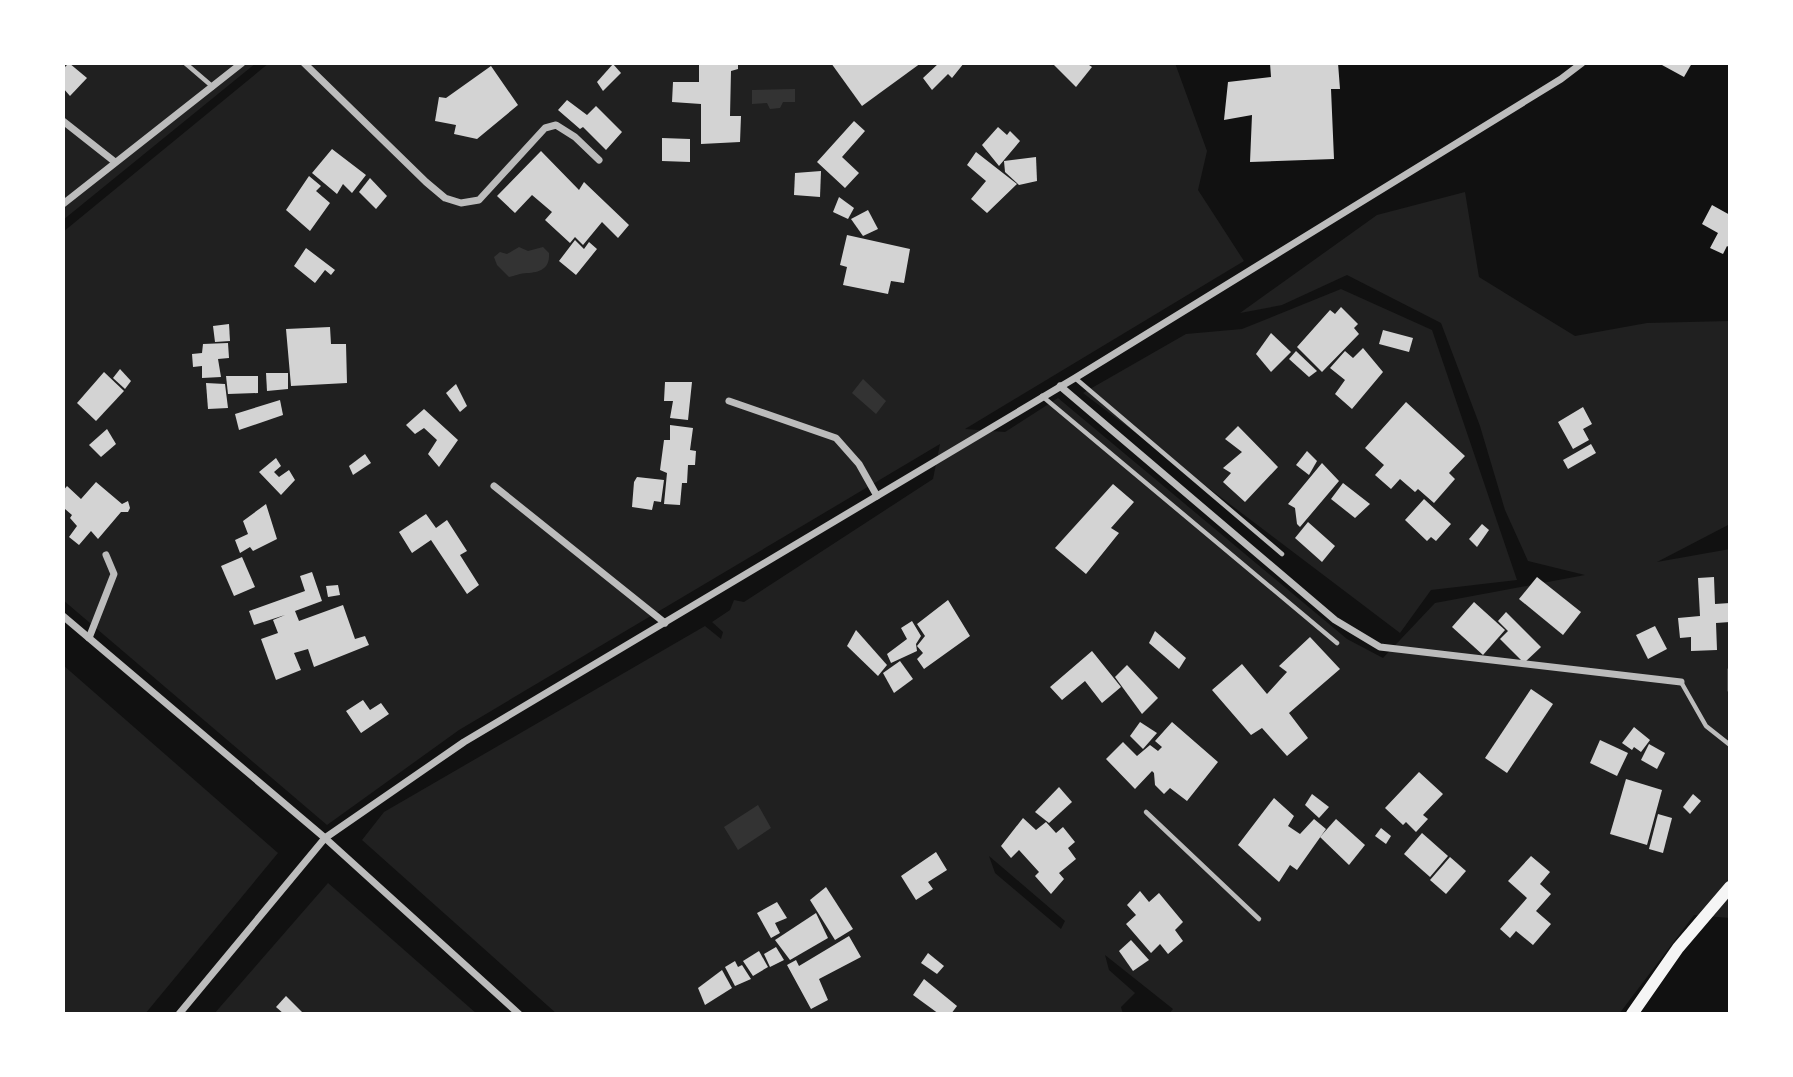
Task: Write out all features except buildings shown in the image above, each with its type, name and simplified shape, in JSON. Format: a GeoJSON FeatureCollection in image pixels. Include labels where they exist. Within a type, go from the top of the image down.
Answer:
{"type":"FeatureCollection","features":[{"type":"Feature","properties":{"kind":"main road"},"geometry":{"type":"LineString","coordinates":[[1632,1014],[1678,948],[1730,887]]}},
{"type":"Feature","properties":{"kind":"street"},"geometry":{"type":"LineString","coordinates":[[63,204],[242,63]]}},
{"type":"Feature","properties":{"kind":"street"},"geometry":{"type":"LineString","coordinates":[[304,63],[445,198],[461,203],[479,200],[545,128],[556,125],[575,137],[599,160]]}},
{"type":"Feature","properties":{"kind":"street"},"geometry":{"type":"LineString","coordinates":[[179,1014],[325,838],[464,742],[1075,378],[1561,79],[1582,63]]}},
{"type":"Feature","properties":{"kind":"street"},"geometry":{"type":"LineString","coordinates":[[63,121],[115,162]]}},
{"type":"Feature","properties":{"kind":"street"},"geometry":{"type":"LineString","coordinates":[[1060,386],[1335,620],[1380,647],[1681,682]]}},
{"type":"Feature","properties":{"kind":"street"},"geometry":{"type":"LineString","coordinates":[[729,401],[836,438],[859,464],[877,496]]}},
{"type":"Feature","properties":{"kind":"street"},"geometry":{"type":"LineString","coordinates":[[494,486],[665,623]]}},
{"type":"Feature","properties":{"kind":"street"},"geometry":{"type":"LineString","coordinates":[[89,638],[114,574],[106,555]]}},
{"type":"Feature","properties":{"kind":"street"},"geometry":{"type":"LineString","coordinates":[[63,616],[325,838],[519,1014]]}},
{"type":"Feature","properties":{"kind":"lane"},"geometry":{"type":"LineString","coordinates":[[186,63],[213,88]]}},
{"type":"Feature","properties":{"kind":"lane"},"geometry":{"type":"LineString","coordinates":[[1075,378],[1282,554]]}},
{"type":"Feature","properties":{"kind":"lane"},"geometry":{"type":"LineString","coordinates":[[1042,396],[1337,643]]}},
{"type":"Feature","properties":{"kind":"lane"},"geometry":{"type":"LineString","coordinates":[[1730,669],[1730,691]]}},
{"type":"Feature","properties":{"kind":"lane"},"geometry":{"type":"LineString","coordinates":[[1681,682],[1706,726],[1730,745]]}},
{"type":"Feature","properties":{"kind":"lane"},"geometry":{"type":"LineString","coordinates":[[1146,812],[1259,919]]}},
{"type":"Feature","properties":{"kind":"shaded area"},"geometry":{"type":"Polygon","coordinates":[[[63,63],[256,63],[63,220],[63,63]]]}},
{"type":"Feature","properties":{"kind":"shaded area"},"geometry":{"type":"Polygon","coordinates":[[[269,63],[1175,63],[1207,151],[1198,190],[1244,261],[965,429],[1005,432],[1058,398],[1347,639],[1383,658],[1435,603],[1585,575],[1528,561],[1505,510],[1480,426],[1441,323],[1347,275],[1282,305],[1240,313],[1377,215],[1465,192],[1479,277],[1575,336],[1647,323],[1730,321],[1730,524],[1657,562],[1730,549],[1730,918],[1694,915],[1619,1014],[1169,1014],[1173,1009],[1105,955],[1109,970],[1135,993],[1121,1007],[1123,1014],[557,1014],[362,840],[384,812],[705,626],[721,639],[723,632],[712,622],[730,610],[734,600],[744,602],[933,479],[940,444],[459,730],[327,825],[63,600],[63,232],[269,63]],[[989,856],[995,873],[1061,929],[1065,921],[989,856]]]}},
{"type":"Feature","properties":{"kind":"shaded area"},"geometry":{"type":"Polygon","coordinates":[[[795,89],[795,102],[783,102],[780,108],[770,109],[767,103],[752,104],[752,90],[795,89]]]}},
{"type":"Feature","properties":{"kind":"shaded area"},"geometry":{"type":"Polygon","coordinates":[[[519,247],[528,251],[543,247],[549,253],[548,263],[536,272],[509,277],[497,265],[494,257],[500,252],[507,254],[519,247]]]}},
{"type":"Feature","properties":{"kind":"shaded area"},"geometry":{"type":"Polygon","coordinates":[[[1341,289],[1432,330],[1517,580],[1431,590],[1400,633],[1083,393],[1186,334],[1242,329],[1341,289]]]}},
{"type":"Feature","properties":{"kind":"shaded area"},"geometry":{"type":"Polygon","coordinates":[[[863,379],[886,401],[876,414],[852,393],[863,379]]]}},
{"type":"Feature","properties":{"kind":"shaded area"},"geometry":{"type":"Polygon","coordinates":[[[63,665],[278,853],[145,1014],[63,1014],[63,665]]]}},
{"type":"Feature","properties":{"kind":"shaded area"},"geometry":{"type":"Polygon","coordinates":[[[758,805],[771,828],[738,850],[724,827],[758,805]]]}},
{"type":"Feature","properties":{"kind":"shaded area"},"geometry":{"type":"Polygon","coordinates":[[[328,883],[477,1014],[214,1014],[328,883]]]}}]}
